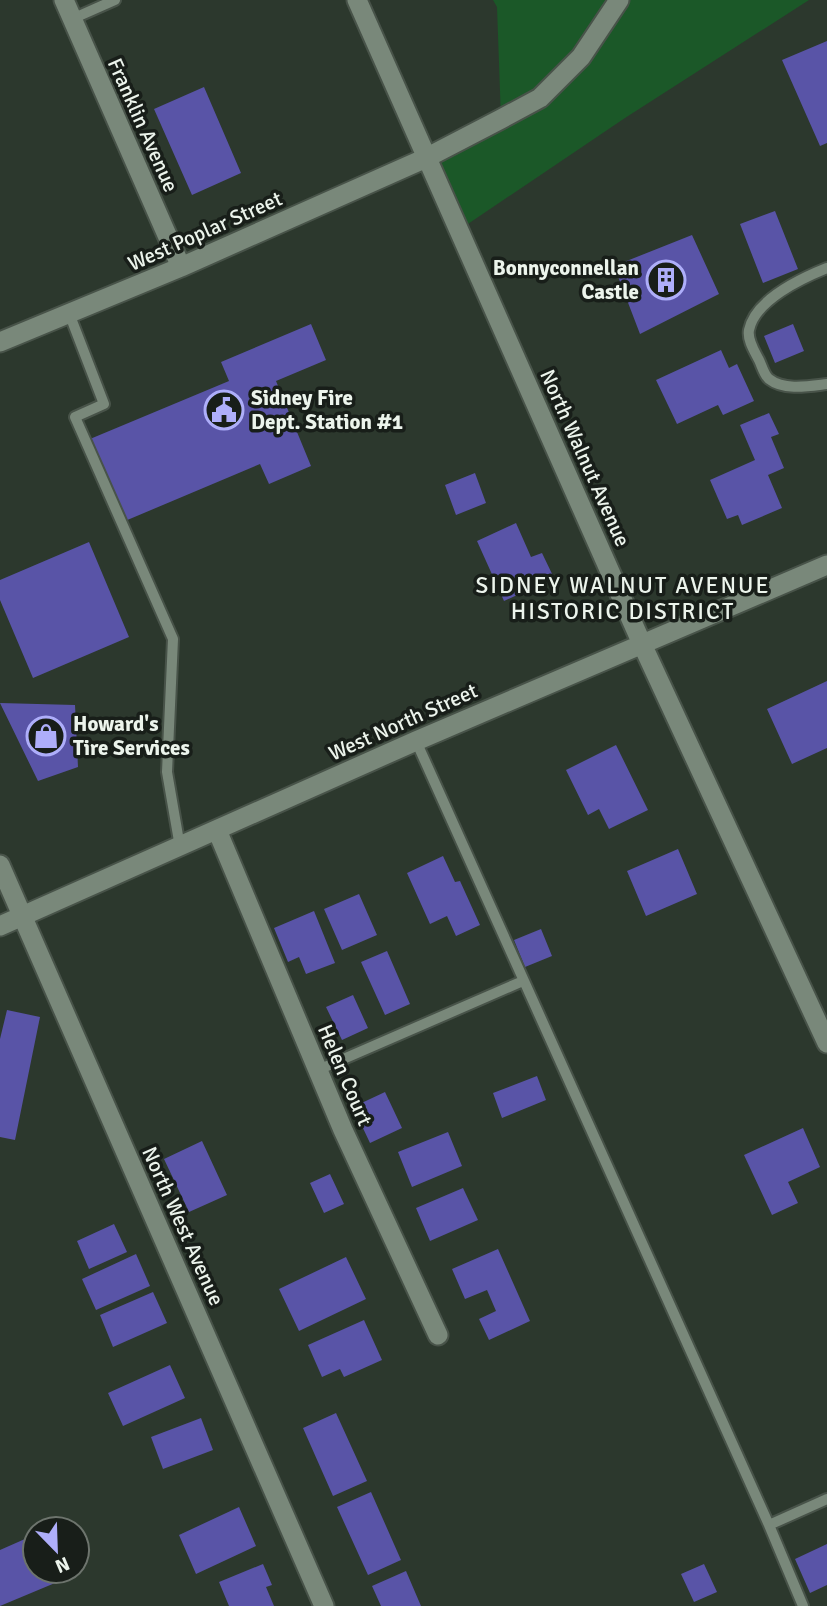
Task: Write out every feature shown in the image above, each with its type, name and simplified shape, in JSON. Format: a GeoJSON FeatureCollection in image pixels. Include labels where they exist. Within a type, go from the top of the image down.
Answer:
{"type":"FeatureCollection","features":[{"type":"Feature","properties":{"kind":"street","name":"Franklin Avenue"},"geometry":{"type":"LineString","coordinates":[[64,0],[181,267]]}},
{"type":"Feature","properties":{"kind":"street","name":"North Walnut Avenue"},"geometry":{"type":"LineString","coordinates":[[357,0],[642,644],[827,1043]]}},
{"type":"Feature","properties":{"kind":"street","name":"West Poplar Street"},"geometry":{"type":"LineString","coordinates":[[0,342],[181,267],[426,158],[540,98],[581,57],[619,0]]}},
{"type":"Feature","properties":{"kind":"street","name":"West North Street"},"geometry":{"type":"LineString","coordinates":[[0,926],[416,741],[827,565]]}},
{"type":"Feature","properties":{"kind":"street","name":"Helen Court"},"geometry":{"type":"LineString","coordinates":[[217,830],[318,1070],[438,1335]]}},
{"type":"Feature","properties":{"kind":"street","name":"North West Avenue"},"geometry":{"type":"LineString","coordinates":[[0,865],[324,1606]]}},
{"type":"Feature","properties":{"kind":"lane"},"geometry":{"type":"LineString","coordinates":[[72,19],[115,0]]}},
{"type":"Feature","properties":{"kind":"lane"},"geometry":{"type":"LineString","coordinates":[[827,268],[795,281],[772,298],[757,315],[749,330],[751,344],[767,378],[779,384],[801,387],[827,384]]}},
{"type":"Feature","properties":{"kind":"lane"},"geometry":{"type":"LineString","coordinates":[[69,313],[104,404],[75,417],[173,639],[167,772],[180,847]]}},
{"type":"Feature","properties":{"kind":"lane"},"geometry":{"type":"LineString","coordinates":[[416,741],[803,1606]]}},
{"type":"Feature","properties":{"kind":"lane"},"geometry":{"type":"LineString","coordinates":[[318,1070],[523,981]]}},
{"type":"Feature","properties":{"kind":"lane"},"geometry":{"type":"LineString","coordinates":[[769,1525],[827,1499]]}},
{"type":"Feature","properties":{"kind":"green space"},"geometry":{"type":"Polygon","coordinates":[[[493,0],[809,0],[625,118],[459,230],[426,158],[501,119],[497,7],[493,0]]]}},
{"type":"Feature","properties":{"kind":"building"},"geometry":{"type":"Polygon","coordinates":[[[827,41],[827,143],[820,146],[782,60],[827,41]]]}},
{"type":"Feature","properties":{"kind":"building"},"geometry":{"type":"Polygon","coordinates":[[[204,87],[241,173],[192,195],[154,109],[204,87]]]}},
{"type":"Feature","properties":{"kind":"building"},"geometry":{"type":"Polygon","coordinates":[[[775,211],[798,269],[763,283],[740,224],[775,211]]]}},
{"type":"Feature","properties":{"kind":"building","name":"Bonnyconnellan Castle"},"geometry":{"type":"Polygon","coordinates":[[[692,235],[719,294],[640,334],[614,266],[692,235]]]}},
{"type":"Feature","properties":{"kind":"building","name":"Sidney Fire Dept. Station #1"},"geometry":{"type":"Polygon","coordinates":[[[311,324],[326,360],[276,381],[311,466],[269,484],[260,464],[125,521],[90,439],[229,381],[221,362],[311,324]]]}},
{"type":"Feature","properties":{"kind":"building"},"geometry":{"type":"Polygon","coordinates":[[[793,324],[804,351],[775,363],[764,336],[793,324]]]}},
{"type":"Feature","properties":{"kind":"building"},"geometry":{"type":"Polygon","coordinates":[[[721,350],[729,368],[737,364],[754,401],[723,415],[718,405],[677,424],[656,380],[721,350]]]}},
{"type":"Feature","properties":{"kind":"building"},"geometry":{"type":"Polygon","coordinates":[[[769,413],[779,434],[771,437],[784,468],[768,475],[782,508],[742,525],[738,515],[727,519],[710,480],[755,460],[740,425],[769,413]]]}},
{"type":"Feature","properties":{"kind":"building"},"geometry":{"type":"Polygon","coordinates":[[[475,473],[486,503],[456,515],[445,485],[475,473]]]}},
{"type":"Feature","properties":{"kind":"building"},"geometry":{"type":"Polygon","coordinates":[[[516,523],[531,557],[542,553],[554,578],[504,601],[477,541],[516,523]]]}},
{"type":"Feature","properties":{"kind":"building"},"geometry":{"type":"Polygon","coordinates":[[[89,542],[129,637],[33,678],[0,600],[0,580],[89,542]]]}},
{"type":"Feature","properties":{"kind":"building"},"geometry":{"type":"Polygon","coordinates":[[[827,681],[827,748],[792,764],[767,709],[827,681]]]}},
{"type":"Feature","properties":{"kind":"building","name":"Howard's Tire Services"},"geometry":{"type":"Polygon","coordinates":[[[0,703],[75,705],[78,767],[38,781],[0,703]]]}},
{"type":"Feature","properties":{"kind":"building"},"geometry":{"type":"Polygon","coordinates":[[[616,745],[648,810],[609,829],[599,809],[588,815],[566,770],[616,745]]]}},
{"type":"Feature","properties":{"kind":"building"},"geometry":{"type":"Polygon","coordinates":[[[678,849],[697,894],[646,916],[627,871],[678,849]]]}},
{"type":"Feature","properties":{"kind":"building"},"geometry":{"type":"Polygon","coordinates":[[[443,856],[455,882],[460,881],[480,925],[456,936],[447,916],[430,924],[407,873],[443,856]]]}},
{"type":"Feature","properties":{"kind":"building"},"geometry":{"type":"Polygon","coordinates":[[[359,894],[377,935],[342,950],[324,909],[359,894]]]}},
{"type":"Feature","properties":{"kind":"building"},"geometry":{"type":"Polygon","coordinates":[[[314,911],[335,963],[306,974],[299,957],[288,962],[274,928],[314,911]]]}},
{"type":"Feature","properties":{"kind":"building"},"geometry":{"type":"Polygon","coordinates":[[[541,929],[552,956],[525,967],[514,940],[541,929]]]}},
{"type":"Feature","properties":{"kind":"building"},"geometry":{"type":"Polygon","coordinates":[[[387,951],[410,1004],[385,1015],[361,962],[387,951]]]}},
{"type":"Feature","properties":{"kind":"building"},"geometry":{"type":"Polygon","coordinates":[[[353,995],[368,1028],[342,1040],[326,1007],[353,995]]]}},
{"type":"Feature","properties":{"kind":"building"},"geometry":{"type":"Polygon","coordinates":[[[7,1010],[40,1017],[15,1140],[0,1137],[0,1039],[7,1010]]]}},
{"type":"Feature","properties":{"kind":"building"},"geometry":{"type":"Polygon","coordinates":[[[537,1076],[546,1100],[502,1118],[493,1093],[537,1076]]]}},
{"type":"Feature","properties":{"kind":"building"},"geometry":{"type":"Polygon","coordinates":[[[385,1092],[402,1128],[370,1143],[353,1107],[385,1092]]]}},
{"type":"Feature","properties":{"kind":"building"},"geometry":{"type":"Polygon","coordinates":[[[803,1128],[820,1167],[788,1182],[798,1203],[772,1215],[744,1155],[803,1128]]]}},
{"type":"Feature","properties":{"kind":"building"},"geometry":{"type":"Polygon","coordinates":[[[448,1132],[462,1166],[412,1187],[398,1152],[448,1132]]]}},
{"type":"Feature","properties":{"kind":"building"},"geometry":{"type":"Polygon","coordinates":[[[202,1141],[227,1195],[189,1212],[164,1159],[202,1141]]]}},
{"type":"Feature","properties":{"kind":"building"},"geometry":{"type":"Polygon","coordinates":[[[330,1174],[344,1204],[324,1213],[310,1183],[330,1174]]]}},
{"type":"Feature","properties":{"kind":"building"},"geometry":{"type":"Polygon","coordinates":[[[463,1188],[478,1220],[430,1241],[416,1208],[463,1188]]]}},
{"type":"Feature","properties":{"kind":"building"},"geometry":{"type":"Polygon","coordinates":[[[114,1224],[127,1252],[89,1269],[77,1241],[114,1224]]]}},
{"type":"Feature","properties":{"kind":"building"},"geometry":{"type":"Polygon","coordinates":[[[498,1249],[530,1321],[489,1340],[479,1319],[496,1311],[487,1290],[465,1299],[452,1269],[498,1249]]]}},
{"type":"Feature","properties":{"kind":"building"},"geometry":{"type":"Polygon","coordinates":[[[136,1254],[150,1286],[96,1310],[82,1279],[136,1254]]]}},
{"type":"Feature","properties":{"kind":"building"},"geometry":{"type":"Polygon","coordinates":[[[346,1257],[366,1299],[299,1331],[279,1289],[346,1257]]]}},
{"type":"Feature","properties":{"kind":"building"},"geometry":{"type":"Polygon","coordinates":[[[153,1292],[167,1323],[113,1347],[100,1315],[153,1292]]]}},
{"type":"Feature","properties":{"kind":"building"},"geometry":{"type":"Polygon","coordinates":[[[364,1320],[382,1360],[344,1377],[340,1369],[322,1377],[308,1345],[364,1320]]]}},
{"type":"Feature","properties":{"kind":"building"},"geometry":{"type":"Polygon","coordinates":[[[170,1365],[185,1398],[123,1426],[108,1393],[170,1365]]]}},
{"type":"Feature","properties":{"kind":"building"},"geometry":{"type":"Polygon","coordinates":[[[336,1413],[367,1481],[333,1496],[303,1428],[336,1413]]]}},
{"type":"Feature","properties":{"kind":"building"},"geometry":{"type":"Polygon","coordinates":[[[201,1418],[213,1450],[163,1469],[151,1437],[201,1418]]]}},
{"type":"Feature","properties":{"kind":"building"},"geometry":{"type":"Polygon","coordinates":[[[371,1492],[401,1560],[368,1575],[337,1507],[371,1492]]]}},
{"type":"Feature","properties":{"kind":"building"},"geometry":{"type":"Polygon","coordinates":[[[239,1507],[256,1546],[196,1574],[179,1535],[239,1507]]]}},
{"type":"Feature","properties":{"kind":"building"},"geometry":{"type":"Polygon","coordinates":[[[21,1541],[21,1585],[50,1585],[0,1606],[0,1550],[21,1541]]]}},
{"type":"Feature","properties":{"kind":"building"},"geometry":{"type":"Polygon","coordinates":[[[827,1544],[827,1585],[810,1593],[795,1559],[827,1544]]]}},
{"type":"Feature","properties":{"kind":"building"},"geometry":{"type":"Polygon","coordinates":[[[263,1564],[272,1585],[266,1587],[274,1606],[229,1606],[219,1582],[263,1564]]]}},
{"type":"Feature","properties":{"kind":"building"},"geometry":{"type":"Polygon","coordinates":[[[704,1564],[717,1592],[694,1602],[681,1574],[704,1564]]]}},
{"type":"Feature","properties":{"kind":"building"},"geometry":{"type":"Polygon","coordinates":[[[406,1571],[421,1606],[381,1606],[372,1586],[406,1571]]]}},
{"type":"Feature","properties":{"kind":"place","name":"Bonnyconnellan Castle"},"geometry":{"type":"Point","coordinates":[666,280]}},
{"type":"Feature","properties":{"kind":"place","name":"Sidney Fire Dept. Station #1"},"geometry":{"type":"Point","coordinates":[224,410]}},
{"type":"Feature","properties":{"kind":"place","name":"Howard's Tire Services"},"geometry":{"type":"Point","coordinates":[46,736]}},
{"type":"Feature","properties":{"kind":"district","name":"SIDNEY WALNUT AVENUE HISTORIC DISTRICT"},"geometry":{"type":"Point","coordinates":[623,598]}}]}
